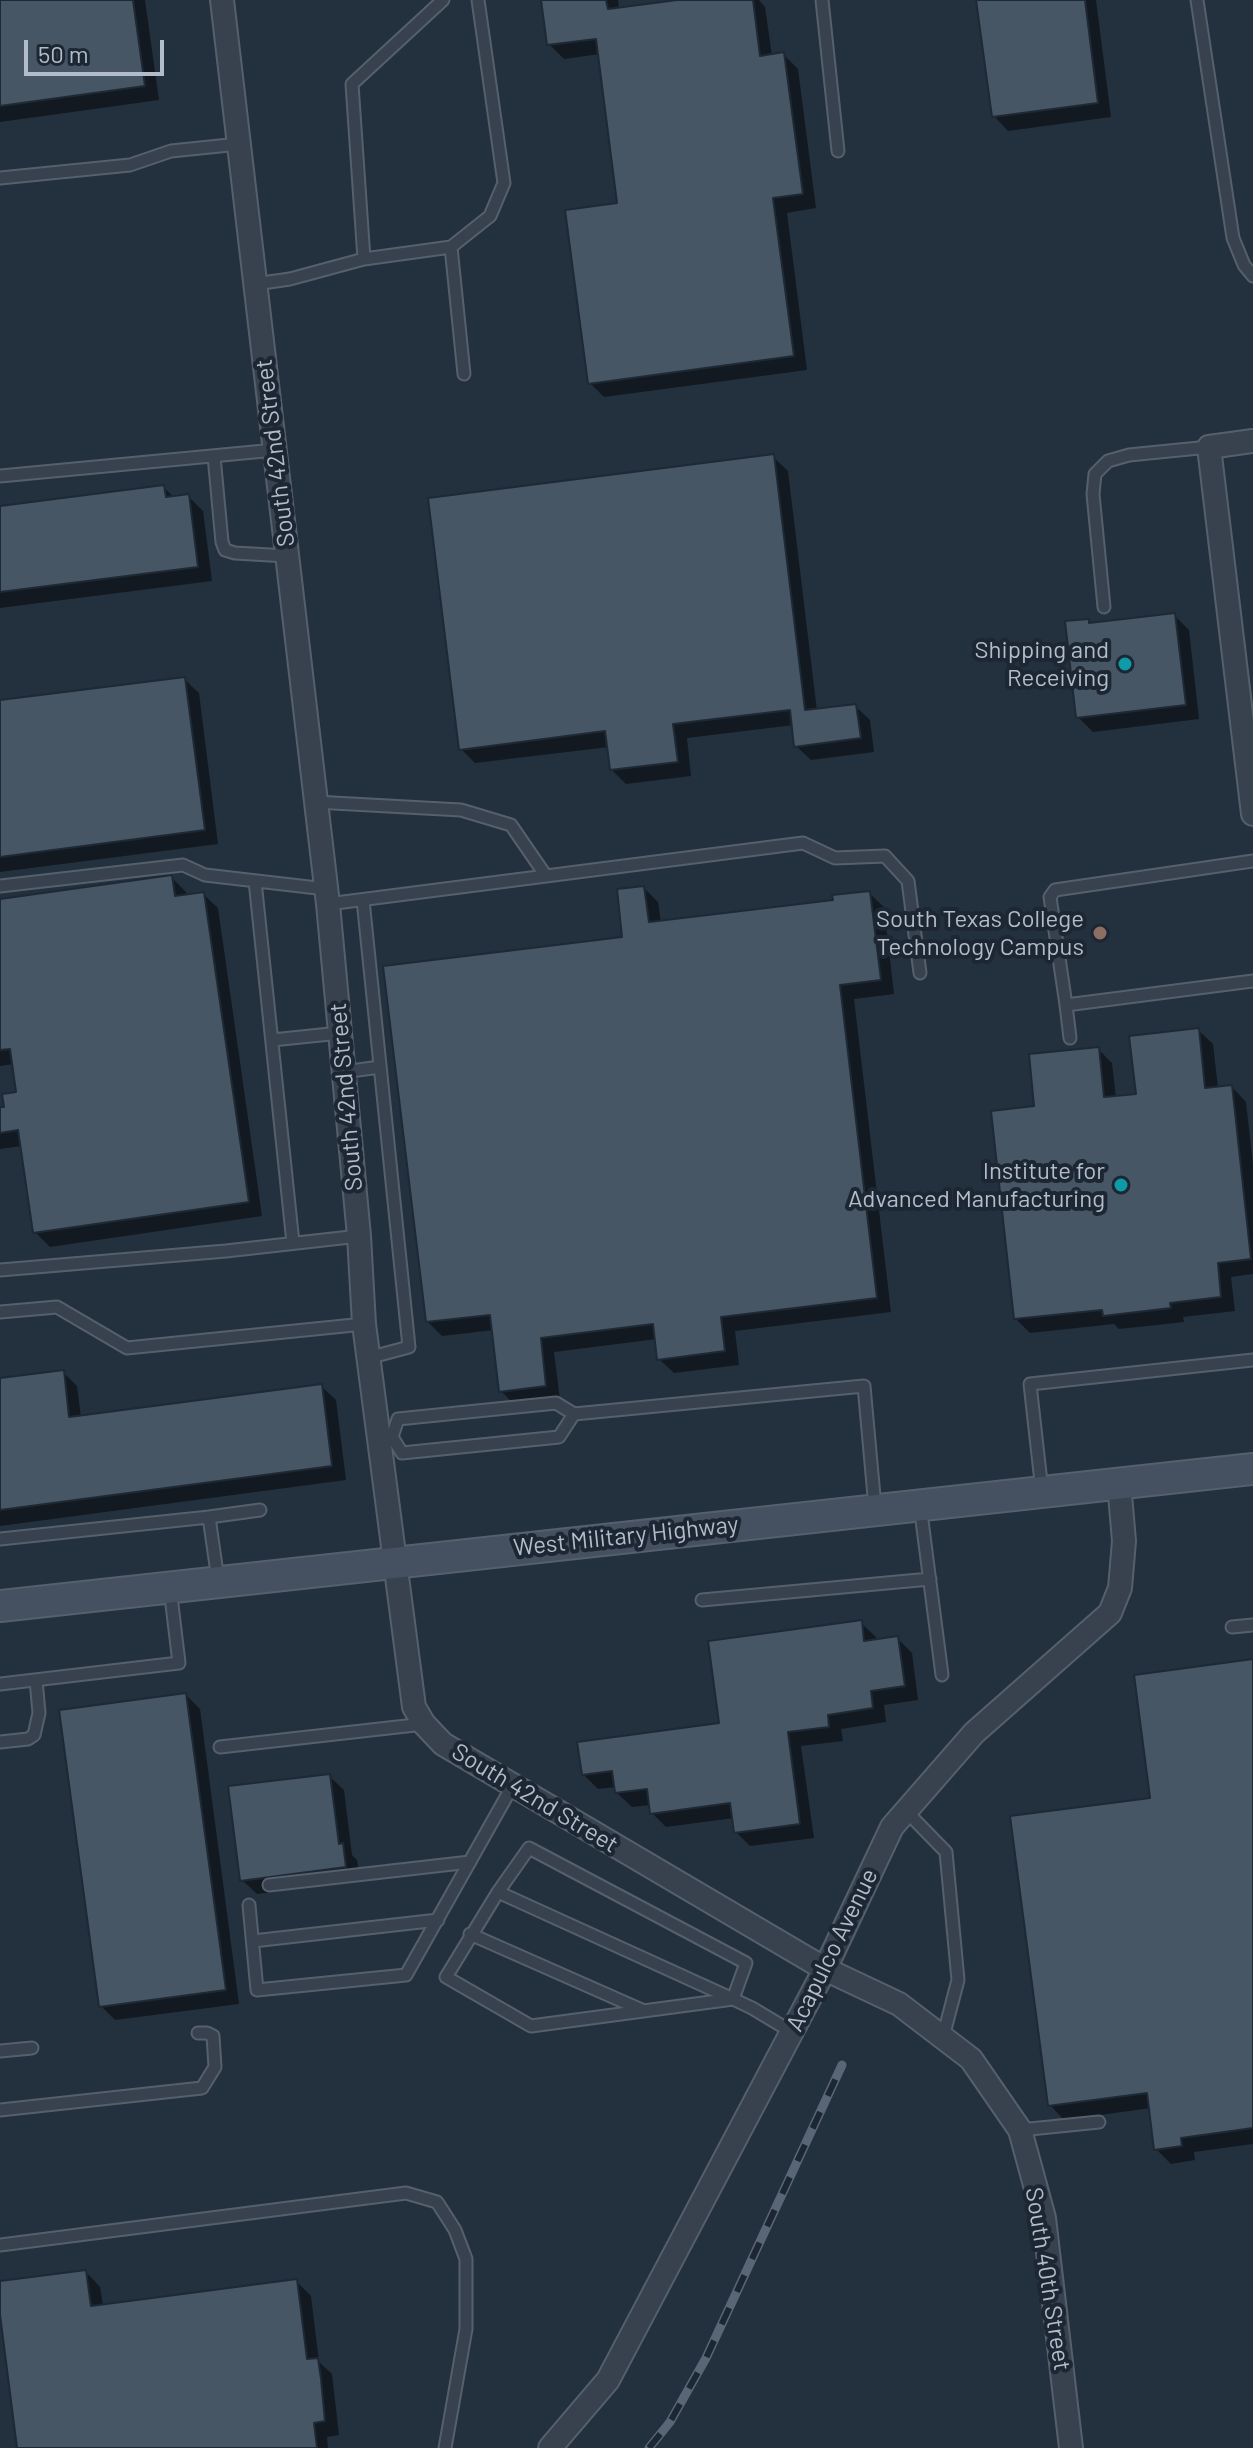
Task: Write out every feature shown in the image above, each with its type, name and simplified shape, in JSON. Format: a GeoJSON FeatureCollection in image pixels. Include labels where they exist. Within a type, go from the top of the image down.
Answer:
{"type":"FeatureCollection","features":[{"type":"Feature","properties":{"kind":"main road","name":"West Military Highway"},"geometry":{"type":"LineString","coordinates":[[0,1606],[1253,1469]]}},
{"type":"Feature","properties":{"kind":"street","name":"South 42nd Street"},"geometry":{"type":"LineString","coordinates":[[222,0],[327,897],[359,1236],[364,1324],[385,1438],[414,1707],[424,1724],[443,1744],[825,1969]]}},
{"type":"Feature","properties":{"kind":"street"},"geometry":{"type":"LineString","coordinates":[[1253,441],[1209,447],[1253,814]]}},
{"type":"Feature","properties":{"kind":"street","name":"Acapulco Avenue"},"geometry":{"type":"LineString","coordinates":[[550,2448],[608,2380],[825,1969],[892,1827],[974,1733],[1110,1613],[1120,1588],[1124,1541],[1119,1483]]}},
{"type":"Feature","properties":{"kind":"street","name":"South 40th Street"},"geometry":{"type":"LineString","coordinates":[[825,1969],[899,2004],[971,2059],[1020,2130],[1044,2218],[1071,2448]]}},
{"type":"Feature","properties":{"kind":"lane"},"geometry":{"type":"LineString","coordinates":[[364,259],[352,84],[443,0]]}},
{"type":"Feature","properties":{"kind":"lane"},"geometry":{"type":"LineString","coordinates":[[255,284],[290,279],[364,259],[451,247],[490,216],[504,183],[478,0]]}},
{"type":"Feature","properties":{"kind":"lane"},"geometry":{"type":"LineString","coordinates":[[822,0],[838,151]]}},
{"type":"Feature","properties":{"kind":"lane"},"geometry":{"type":"LineString","coordinates":[[1197,0],[1233,238],[1244,265],[1253,276]]}},
{"type":"Feature","properties":{"kind":"lane"},"geometry":{"type":"LineString","coordinates":[[0,178],[130,165],[171,151],[239,144]]}},
{"type":"Feature","properties":{"kind":"lane"},"geometry":{"type":"LineString","coordinates":[[451,247],[464,374]]}},
{"type":"Feature","properties":{"kind":"lane"},"geometry":{"type":"LineString","coordinates":[[1104,607],[1093,494],[1095,474],[1108,461],[1129,455],[1209,447]]}},
{"type":"Feature","properties":{"kind":"lane"},"geometry":{"type":"LineString","coordinates":[[0,476],[275,450]]}},
{"type":"Feature","properties":{"kind":"lane"},"geometry":{"type":"LineString","coordinates":[[214,456],[225,550],[287,556]]}},
{"type":"Feature","properties":{"kind":"lane"},"geometry":{"type":"LineString","coordinates":[[315,802],[461,810],[511,825],[546,876]]}},
{"type":"Feature","properties":{"kind":"lane"},"geometry":{"type":"LineString","coordinates":[[0,886],[183,865],[205,875],[255,881],[327,897],[363,900],[803,843],[835,858],[885,856],[908,881],[920,973]]}},
{"type":"Feature","properties":{"kind":"lane"},"geometry":{"type":"LineString","coordinates":[[1070,1038],[1050,897],[1055,890],[1253,861]]}},
{"type":"Feature","properties":{"kind":"lane"},"geometry":{"type":"LineString","coordinates":[[255,881],[293,1243]]}},
{"type":"Feature","properties":{"kind":"lane"},"geometry":{"type":"LineString","coordinates":[[363,900],[409,1347],[368,1358]]}},
{"type":"Feature","properties":{"kind":"lane"},"geometry":{"type":"LineString","coordinates":[[1066,1005],[1253,981]]}},
{"type":"Feature","properties":{"kind":"lane"},"geometry":{"type":"LineString","coordinates":[[272,1040],[340,1033]]}},
{"type":"Feature","properties":{"kind":"lane"},"geometry":{"type":"LineString","coordinates":[[343,1072],[380,1067]]}},
{"type":"Feature","properties":{"kind":"lane"},"geometry":{"type":"LineString","coordinates":[[0,1270],[359,1236]]}},
{"type":"Feature","properties":{"kind":"lane"},"geometry":{"type":"LineString","coordinates":[[0,1312],[57,1307],[127,1348],[364,1324]]}},
{"type":"Feature","properties":{"kind":"lane"},"geometry":{"type":"LineString","coordinates":[[1042,1492],[1030,1384],[1253,1360]]}},
{"type":"Feature","properties":{"kind":"lane"},"geometry":{"type":"LineString","coordinates":[[574,1414],[559,1437],[402,1453],[385,1438],[398,1419],[556,1403],[574,1414],[864,1386],[875,1510]]}},
{"type":"Feature","properties":{"kind":"lane"},"geometry":{"type":"LineString","coordinates":[[920,1505],[942,1675]]}},
{"type":"Feature","properties":{"kind":"lane"},"geometry":{"type":"LineString","coordinates":[[0,1539],[260,1510]]}},
{"type":"Feature","properties":{"kind":"lane"},"geometry":{"type":"LineString","coordinates":[[209,1517],[218,1581]]}},
{"type":"Feature","properties":{"kind":"lane"},"geometry":{"type":"LineString","coordinates":[[702,1600],[930,1579]]}},
{"type":"Feature","properties":{"kind":"lane"},"geometry":{"type":"LineString","coordinates":[[0,1684],[179,1663],[170,1587]]}},
{"type":"Feature","properties":{"kind":"lane"},"geometry":{"type":"LineString","coordinates":[[1232,1627],[1253,1625]]}},
{"type":"Feature","properties":{"kind":"lane"},"geometry":{"type":"LineString","coordinates":[[0,1742],[28,1739],[34,1735],[39,1713],[36,1680]]}},
{"type":"Feature","properties":{"kind":"lane"},"geometry":{"type":"LineString","coordinates":[[220,1747],[424,1724]]}},
{"type":"Feature","properties":{"kind":"lane"},"geometry":{"type":"LineString","coordinates":[[249,1905],[257,1990],[406,1975],[513,1785]]}},
{"type":"Feature","properties":{"kind":"lane"},"geometry":{"type":"LineString","coordinates":[[906,1811],[946,1852],[958,1980],[943,2037]]}},
{"type":"Feature","properties":{"kind":"lane"},"geometry":{"type":"LineString","coordinates":[[529,1848],[746,1963],[733,1999],[531,2026],[446,1977],[470,1934],[529,1848]]}},
{"type":"Feature","properties":{"kind":"lane"},"geometry":{"type":"LineString","coordinates":[[269,1885],[470,1862]]}},
{"type":"Feature","properties":{"kind":"lane"},"geometry":{"type":"LineString","coordinates":[[498,1892],[733,1999],[792,2032]]}},
{"type":"Feature","properties":{"kind":"lane"},"geometry":{"type":"LineString","coordinates":[[253,1941],[438,1920]]}},
{"type":"Feature","properties":{"kind":"lane"},"geometry":{"type":"LineString","coordinates":[[470,1934],[644,2011]]}},
{"type":"Feature","properties":{"kind":"lane"},"geometry":{"type":"LineString","coordinates":[[0,2110],[202,2088],[215,2067],[213,2036],[198,2033]]}},
{"type":"Feature","properties":{"kind":"lane"},"geometry":{"type":"LineString","coordinates":[[0,2051],[32,2048]]}},
{"type":"Feature","properties":{"kind":"lane"},"geometry":{"type":"LineString","coordinates":[[1020,2130],[1099,2122]]}},
{"type":"Feature","properties":{"kind":"lane"},"geometry":{"type":"LineString","coordinates":[[0,2245],[406,2193],[437,2202],[455,2230],[466,2259],[466,2329],[445,2448]]}},
{"type":"Feature","properties":{"kind":"building"},"geometry":{"type":"Polygon","coordinates":[[[0,0],[133,0],[145,86],[0,106],[0,0]]]}},
{"type":"Feature","properties":{"kind":"building"},"geometry":{"type":"Polygon","coordinates":[[[541,0],[606,0],[608,9],[677,0],[753,0],[760,56],[784,52],[803,194],[773,198],[794,356],[588,384],[565,210],[617,203],[596,39],[547,45],[541,0]]]}},
{"type":"Feature","properties":{"kind":"building"},"geometry":{"type":"Polygon","coordinates":[[[976,0],[1085,0],[1098,103],[992,117],[976,0]]]}},
{"type":"Feature","properties":{"kind":"building"},"geometry":{"type":"Polygon","coordinates":[[[774,454],[805,710],[856,704],[861,738],[794,747],[790,710],[673,724],[678,762],[610,770],[605,731],[459,750],[428,498],[774,454]]]}},
{"type":"Feature","properties":{"kind":"building"},"geometry":{"type":"Polygon","coordinates":[[[164,485],[166,497],[189,494],[198,567],[0,592],[0,506],[164,485]]]}},
{"type":"Feature","properties":{"kind":"building","name":"Shipping and Receiving"},"geometry":{"type":"Polygon","coordinates":[[[1175,613],[1186,705],[1076,718],[1065,621],[1089,619],[1089,623],[1175,613]]]}},
{"type":"Feature","properties":{"kind":"building"},"geometry":{"type":"Polygon","coordinates":[[[185,677],[205,830],[0,857],[0,700],[185,677]]]}},
{"type":"Feature","properties":{"kind":"building"},"geometry":{"type":"Polygon","coordinates":[[[172,875],[175,896],[204,892],[249,1202],[33,1233],[18,1130],[0,1133],[0,1107],[4,1107],[2,1094],[16,1092],[10,1049],[0,1050],[0,899],[172,875]]]}},
{"type":"Feature","properties":{"kind":"building"},"geometry":{"type":"Polygon","coordinates":[[[644,886],[649,922],[833,900],[832,895],[870,891],[881,980],[840,985],[877,1298],[721,1317],[725,1351],[657,1360],[653,1324],[541,1338],[546,1386],[499,1392],[490,1315],[426,1322],[383,966],[622,937],[617,889],[644,886]]]}},
{"type":"Feature","properties":{"kind":"building","name":"Institute for Advanced Manufacturing"},"geometry":{"type":"Polygon","coordinates":[[[1199,1028],[1205,1088],[1232,1085],[1251,1259],[1218,1263],[1221,1297],[1170,1303],[1171,1308],[1103,1316],[1102,1310],[1014,1319],[991,1111],[1034,1106],[1029,1054],[1099,1047],[1104,1097],[1136,1094],[1129,1036],[1199,1028]]]}},
{"type":"Feature","properties":{"kind":"building"},"geometry":{"type":"Polygon","coordinates":[[[64,1370],[69,1417],[322,1384],[332,1466],[0,1510],[0,1378],[64,1370]]]}},
{"type":"Feature","properties":{"kind":"building"},"geometry":{"type":"Polygon","coordinates":[[[862,1620],[864,1641],[898,1636],[905,1686],[871,1691],[873,1708],[828,1715],[829,1727],[788,1732],[800,1824],[734,1833],[730,1803],[650,1814],[647,1789],[615,1793],[612,1771],[582,1775],[577,1742],[719,1723],[708,1641],[862,1620]]]}},
{"type":"Feature","properties":{"kind":"building"},"geometry":{"type":"Polygon","coordinates":[[[1253,1659],[1253,2128],[1181,2138],[1182,2146],[1154,2150],[1147,2093],[1048,2106],[1010,1816],[1150,1798],[1134,1675],[1253,1659]]]}},
{"type":"Feature","properties":{"kind":"building"},"geometry":{"type":"Polygon","coordinates":[[[186,1693],[226,1990],[99,2007],[59,1710],[186,1693]]]}},
{"type":"Feature","properties":{"kind":"building"},"geometry":{"type":"Polygon","coordinates":[[[330,1774],[339,1844],[343,1843],[346,1867],[240,1881],[228,1786],[330,1774]]]}},
{"type":"Feature","properties":{"kind":"building"},"geometry":{"type":"Polygon","coordinates":[[[86,2270],[91,2306],[297,2279],[307,2359],[318,2358],[321,2379],[325,2421],[314,2423],[317,2448],[17,2448],[0,2315],[0,2281],[86,2270]]]}},
{"type":"Feature","properties":{"kind":"railway"},"geometry":{"type":"LineString","coordinates":[[649,2448],[670,2422],[706,2358],[842,2065]]}},
{"type":"Feature","properties":{"kind":"place","name":"Shipping and Receiving"},"geometry":{"type":"Point","coordinates":[1125,664]}},
{"type":"Feature","properties":{"kind":"place","name":"South Texas College Technology Campus"},"geometry":{"type":"Point","coordinates":[1100,933]}},
{"type":"Feature","properties":{"kind":"place","name":"Institute for Advanced Manufacturing"},"geometry":{"type":"Point","coordinates":[1121,1185]}}]}
